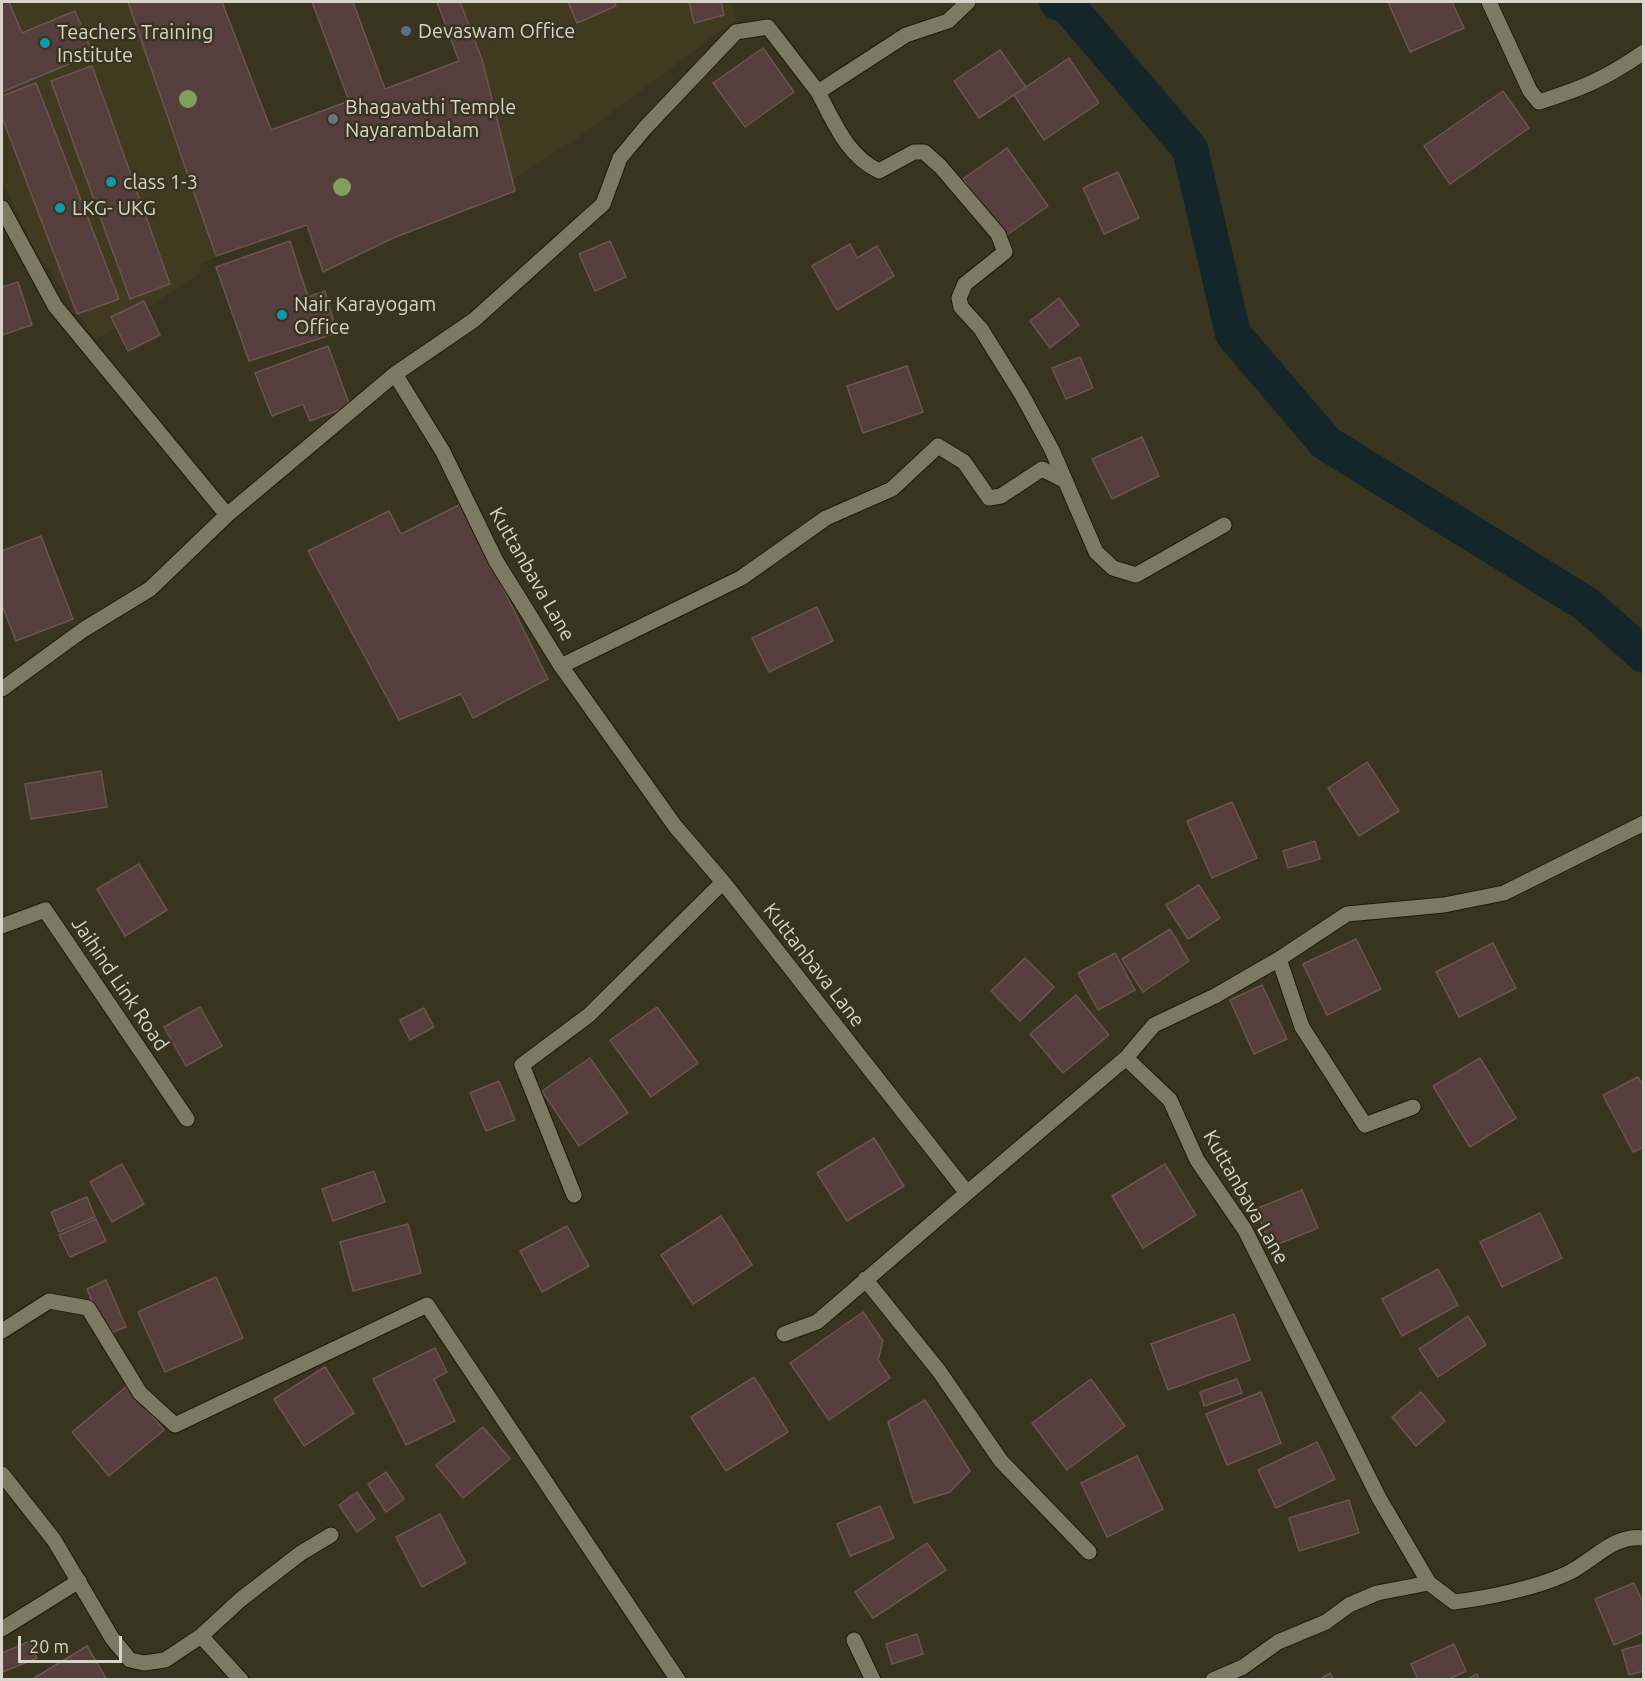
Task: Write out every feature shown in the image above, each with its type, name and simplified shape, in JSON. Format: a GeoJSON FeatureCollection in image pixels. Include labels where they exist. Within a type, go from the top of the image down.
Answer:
{"type":"FeatureCollection","features":[{"type":"Feature","properties":{"kind":"street"},"geometry":{"type":"LineString","coordinates":[[818,92],[906,35],[948,21],[968,2]]}},
{"type":"Feature","properties":{"kind":"street"},"geometry":{"type":"LineString","coordinates":[[1489,2],[1530,92],[1539,102],[1586,87],[1619,70],[1644,52]]}},
{"type":"Feature","properties":{"kind":"street"},"geometry":{"type":"LineString","coordinates":[[2,689],[83,630],[150,590],[227,515],[395,374],[474,320],[603,204],[620,158],[645,128],[736,32],[768,27],[818,92],[841,135],[868,166],[879,171],[914,152],[930,155],[998,234],[1005,252],[964,284],[959,298],[961,307],[981,328],[1052,450],[1062,479],[1096,552],[1113,568],[1136,575],[1224,525]]}},
{"type":"Feature","properties":{"kind":"street"},"geometry":{"type":"LineString","coordinates":[[2,208],[55,306],[227,515]]}},
{"type":"Feature","properties":{"kind":"street","name":"Kuttanbava Lane"},"geometry":{"type":"LineString","coordinates":[[395,374],[443,452],[496,561],[561,666],[675,826],[723,882],[967,1193]]}},
{"type":"Feature","properties":{"kind":"street"},"geometry":{"type":"LineString","coordinates":[[561,666],[741,578],[826,518],[892,489],[938,446],[964,462],[989,498],[1000,496],[1042,469],[1062,479]]}},
{"type":"Feature","properties":{"kind":"street"},"geometry":{"type":"LineString","coordinates":[[784,1334],[817,1322],[1126,1058],[1154,1025],[1215,996],[1278,959],[1347,914],[1444,905],[1504,893],[1644,823]]}},
{"type":"Feature","properties":{"kind":"street"},"geometry":{"type":"LineString","coordinates":[[574,1195],[522,1065],[589,1014],[723,882]]}},
{"type":"Feature","properties":{"kind":"street","name":"Jaihind Link Road"},"geometry":{"type":"LineString","coordinates":[[2,926],[45,910],[187,1119]]}},
{"type":"Feature","properties":{"kind":"street"},"geometry":{"type":"LineString","coordinates":[[1278,959],[1302,1027],[1365,1125],[1413,1107]]}},
{"type":"Feature","properties":{"kind":"street","name":"Kuttanbava Lane"},"geometry":{"type":"LineString","coordinates":[[1126,1058],[1170,1100],[1197,1160],[1245,1230],[1379,1498],[1429,1583],[1454,1602],[1482,1599],[1566,1574],[1609,1545],[1630,1536],[1644,1538]]}},
{"type":"Feature","properties":{"kind":"street"},"geometry":{"type":"LineString","coordinates":[[866,1279],[939,1371],[1000,1461],[1089,1552]]}},
{"type":"Feature","properties":{"kind":"street"},"geometry":{"type":"LineString","coordinates":[[2,1331],[49,1301],[88,1308],[140,1392],[175,1425],[428,1305],[678,1680]]}},
{"type":"Feature","properties":{"kind":"street"},"geometry":{"type":"LineString","coordinates":[[2,1474],[54,1540],[112,1638],[130,1660],[144,1663],[165,1659],[201,1636],[240,1600],[301,1554],[331,1535]]}},
{"type":"Feature","properties":{"kind":"street"},"geometry":{"type":"LineString","coordinates":[[2,1629],[79,1581]]}},
{"type":"Feature","properties":{"kind":"street"},"geometry":{"type":"LineString","coordinates":[[1213,1680],[1243,1667],[1278,1642],[1326,1622],[1349,1605],[1377,1593],[1429,1583]]}},
{"type":"Feature","properties":{"kind":"street"},"geometry":{"type":"LineString","coordinates":[[201,1636],[241,1680]]}},
{"type":"Feature","properties":{"kind":"street"},"geometry":{"type":"LineString","coordinates":[[854,1640],[873,1680]]}},
{"type":"Feature","properties":{"kind":"shaded area"},"geometry":{"type":"Polygon","coordinates":[[[2,2],[130,2],[216,256],[200,265],[199,274],[96,340],[30,241],[2,181],[2,2]]]}},
{"type":"Feature","properties":{"kind":"shaded area"},"geometry":{"type":"Polygon","coordinates":[[[460,2],[732,2],[735,20],[579,137],[512,180],[482,59],[460,2]]]}},
{"type":"Feature","properties":{"kind":"building","name":"Teachers Training Institute"},"geometry":{"type":"Polygon","coordinates":[[[2,2],[9,2],[22,33],[75,11],[93,54],[2,92],[2,2]]]}},
{"type":"Feature","properties":{"kind":"building","name":"Bhagavathi Temple Nayarambalam"},"geometry":{"type":"Polygon","coordinates":[[[128,2],[460,2],[482,59],[515,191],[393,238],[323,272],[307,225],[216,256],[128,2]]]}},
{"type":"Feature","properties":{"kind":"building"},"geometry":{"type":"Polygon","coordinates":[[[222,2],[312,2],[349,101],[271,130],[222,2]]]}},
{"type":"Feature","properties":{"kind":"building","name":"Devaswam Office"},"geometry":{"type":"Polygon","coordinates":[[[353,2],[437,2],[459,61],[385,89],[353,2]]]}},
{"type":"Feature","properties":{"kind":"building"},"geometry":{"type":"Polygon","coordinates":[[[568,2],[614,2],[616,6],[577,23],[568,2]]]}},
{"type":"Feature","properties":{"kind":"building"},"geometry":{"type":"Polygon","coordinates":[[[689,2],[721,2],[724,15],[694,23],[689,2]]]}},
{"type":"Feature","properties":{"kind":"building"},"geometry":{"type":"Polygon","coordinates":[[[1388,2],[1452,2],[1464,28],[1410,52],[1388,2]]]}},
{"type":"Feature","properties":{"kind":"building"},"geometry":{"type":"Polygon","coordinates":[[[763,48],[794,92],[745,127],[713,83],[763,48]]]}},
{"type":"Feature","properties":{"kind":"building"},"geometry":{"type":"Polygon","coordinates":[[[1000,50],[1026,87],[979,118],[954,81],[1000,50]]]}},
{"type":"Feature","properties":{"kind":"building"},"geometry":{"type":"Polygon","coordinates":[[[1069,58],[1099,103],[1044,140],[1014,95],[1069,58]]]}},
{"type":"Feature","properties":{"kind":"building","name":"class 1-3"},"geometry":{"type":"Polygon","coordinates":[[[92,66],[170,284],[130,299],[51,81],[92,66]]]}},
{"type":"Feature","properties":{"kind":"building","name":"LKG- UKG"},"geometry":{"type":"Polygon","coordinates":[[[36,83],[119,299],[77,314],[2,117],[2,96],[36,83]]]}},
{"type":"Feature","properties":{"kind":"building"},"geometry":{"type":"Polygon","coordinates":[[[1503,91],[1529,128],[1450,184],[1424,146],[1503,91]]]}},
{"type":"Feature","properties":{"kind":"building"},"geometry":{"type":"Polygon","coordinates":[[[1007,148],[1048,206],[1004,237],[963,179],[1007,148]]]}},
{"type":"Feature","properties":{"kind":"building"},"geometry":{"type":"Polygon","coordinates":[[[1118,172],[1139,218],[1104,234],[1083,188],[1118,172]]]}},
{"type":"Feature","properties":{"kind":"building","name":"Nair Karayogam Office"},"geometry":{"type":"Polygon","coordinates":[[[290,241],[308,297],[325,291],[337,333],[249,361],[216,267],[290,241]]]}},
{"type":"Feature","properties":{"kind":"building"},"geometry":{"type":"Polygon","coordinates":[[[610,241],[626,277],[595,291],[579,254],[610,241]]]}},
{"type":"Feature","properties":{"kind":"building"},"geometry":{"type":"Polygon","coordinates":[[[850,244],[857,258],[877,246],[894,276],[837,310],[812,266],[850,244]]]}},
{"type":"Feature","properties":{"kind":"building"},"geometry":{"type":"Polygon","coordinates":[[[18,282],[32,325],[2,335],[2,287],[18,282]]]}},
{"type":"Feature","properties":{"kind":"building"},"geometry":{"type":"Polygon","coordinates":[[[1059,298],[1079,325],[1050,348],[1030,321],[1059,298]]]}},
{"type":"Feature","properties":{"kind":"building"},"geometry":{"type":"Polygon","coordinates":[[[144,301],[160,335],[128,351],[111,317],[144,301]]]}},
{"type":"Feature","properties":{"kind":"building"},"geometry":{"type":"Polygon","coordinates":[[[328,346],[350,406],[310,421],[303,404],[272,416],[255,373],[328,346]]]}},
{"type":"Feature","properties":{"kind":"building"},"geometry":{"type":"Polygon","coordinates":[[[1080,357],[1093,388],[1066,399],[1052,368],[1080,357]]]}},
{"type":"Feature","properties":{"kind":"building"},"geometry":{"type":"Polygon","coordinates":[[[907,366],[923,412],[863,433],[847,386],[907,366]]]}},
{"type":"Feature","properties":{"kind":"building"},"geometry":{"type":"Polygon","coordinates":[[[1142,437],[1159,476],[1112,499],[1092,459],[1142,437]]]}},
{"type":"Feature","properties":{"kind":"building"},"geometry":{"type":"Polygon","coordinates":[[[461,504],[548,679],[473,718],[461,694],[399,720],[308,551],[389,511],[401,534],[461,504]]]}},
{"type":"Feature","properties":{"kind":"building"},"geometry":{"type":"Polygon","coordinates":[[[41,536],[73,619],[16,641],[2,605],[2,551],[41,536]]]}},
{"type":"Feature","properties":{"kind":"building"},"geometry":{"type":"Polygon","coordinates":[[[817,607],[833,641],[769,672],[752,638],[817,607]]]}},
{"type":"Feature","properties":{"kind":"building"},"geometry":{"type":"Polygon","coordinates":[[[1367,762],[1399,811],[1359,836],[1328,788],[1367,762]]]}},
{"type":"Feature","properties":{"kind":"building"},"geometry":{"type":"Polygon","coordinates":[[[101,771],[107,807],[31,819],[25,784],[101,771]]]}},
{"type":"Feature","properties":{"kind":"building"},"geometry":{"type":"Polygon","coordinates":[[[1232,802],[1257,858],[1212,878],[1187,821],[1232,802]]]}},
{"type":"Feature","properties":{"kind":"building"},"geometry":{"type":"Polygon","coordinates":[[[1315,841],[1320,859],[1288,868],[1283,851],[1315,841]]]}},
{"type":"Feature","properties":{"kind":"building"},"geometry":{"type":"Polygon","coordinates":[[[139,864],[167,910],[125,936],[97,889],[139,864]]]}},
{"type":"Feature","properties":{"kind":"building"},"geometry":{"type":"Polygon","coordinates":[[[1199,885],[1220,918],[1188,939],[1166,905],[1199,885]]]}},
{"type":"Feature","properties":{"kind":"building"},"geometry":{"type":"Polygon","coordinates":[[[1170,929],[1189,961],[1143,992],[1122,959],[1170,929]]]}},
{"type":"Feature","properties":{"kind":"building"},"geometry":{"type":"Polygon","coordinates":[[[1356,939],[1381,989],[1327,1015],[1303,964],[1356,939]]]}},
{"type":"Feature","properties":{"kind":"building"},"geometry":{"type":"Polygon","coordinates":[[[1493,943],[1516,988],[1459,1017],[1436,972],[1493,943]]]}},
{"type":"Feature","properties":{"kind":"building"},"geometry":{"type":"Polygon","coordinates":[[[1115,953],[1135,990],[1098,1010],[1078,973],[1115,953]]]}},
{"type":"Feature","properties":{"kind":"building"},"geometry":{"type":"Polygon","coordinates":[[[1025,958],[1054,987],[1020,1021],[991,991],[1025,958]]]}},
{"type":"Feature","properties":{"kind":"building"},"geometry":{"type":"Polygon","coordinates":[[[1262,985],[1287,1039],[1254,1054],[1230,1000],[1262,985]]]}},
{"type":"Feature","properties":{"kind":"building"},"geometry":{"type":"Polygon","coordinates":[[[1076,995],[1109,1035],[1063,1073],[1030,1034],[1076,995]]]}},
{"type":"Feature","properties":{"kind":"building"},"geometry":{"type":"Polygon","coordinates":[[[200,1007],[222,1046],[186,1066],[164,1027],[200,1007]]]}},
{"type":"Feature","properties":{"kind":"building"},"geometry":{"type":"Polygon","coordinates":[[[657,1007],[698,1063],[651,1097],[610,1040],[657,1007]]]}},
{"type":"Feature","properties":{"kind":"building"},"geometry":{"type":"Polygon","coordinates":[[[424,1008],[434,1027],[410,1040],[400,1020],[424,1008]]]}},
{"type":"Feature","properties":{"kind":"building"},"geometry":{"type":"Polygon","coordinates":[[[590,1058],[628,1113],[579,1146],[542,1091],[590,1058]]]}},
{"type":"Feature","properties":{"kind":"building"},"geometry":{"type":"Polygon","coordinates":[[[1480,1058],[1516,1118],[1470,1147],[1433,1086],[1480,1058]]]}},
{"type":"Feature","properties":{"kind":"building"},"geometry":{"type":"Polygon","coordinates":[[[1638,1077],[1644,1087],[1644,1147],[1633,1152],[1603,1095],[1638,1077]]]}},
{"type":"Feature","properties":{"kind":"building"},"geometry":{"type":"Polygon","coordinates":[[[499,1081],[515,1120],[486,1131],[470,1093],[499,1081]]]}},
{"type":"Feature","properties":{"kind":"building"},"geometry":{"type":"Polygon","coordinates":[[[874,1138],[904,1186],[847,1221],[817,1173],[874,1138]]]}},
{"type":"Feature","properties":{"kind":"building"},"geometry":{"type":"Polygon","coordinates":[[[122,1164],[144,1204],[112,1222],[90,1182],[122,1164]]]}},
{"type":"Feature","properties":{"kind":"building"},"geometry":{"type":"Polygon","coordinates":[[[1165,1164],[1196,1215],[1143,1248],[1112,1196],[1165,1164]]]}},
{"type":"Feature","properties":{"kind":"building"},"geometry":{"type":"Polygon","coordinates":[[[374,1171],[385,1202],[333,1221],[322,1189],[374,1171]]]}},
{"type":"Feature","properties":{"kind":"building"},"geometry":{"type":"Polygon","coordinates":[[[1302,1190],[1318,1228],[1271,1247],[1256,1209],[1302,1190]]]}},
{"type":"Feature","properties":{"kind":"building"},"geometry":{"type":"Polygon","coordinates":[[[87,1197],[95,1217],[59,1232],[51,1212],[87,1197]]]}},
{"type":"Feature","properties":{"kind":"building"},"geometry":{"type":"Polygon","coordinates":[[[1540,1213],[1562,1258],[1502,1287],[1480,1242],[1540,1213]]]}},
{"type":"Feature","properties":{"kind":"building"},"geometry":{"type":"Polygon","coordinates":[[[721,1216],[752,1265],[693,1304],[661,1255],[721,1216]]]}},
{"type":"Feature","properties":{"kind":"building"},"geometry":{"type":"Polygon","coordinates":[[[96,1219],[106,1241],[70,1257],[59,1235],[96,1219]]]}},
{"type":"Feature","properties":{"kind":"building"},"geometry":{"type":"Polygon","coordinates":[[[408,1224],[421,1273],[353,1291],[340,1242],[408,1224]]]}},
{"type":"Feature","properties":{"kind":"building"},"geometry":{"type":"Polygon","coordinates":[[[567,1226],[589,1266],[542,1292],[520,1251],[567,1226]]]}},
{"type":"Feature","properties":{"kind":"building"},"geometry":{"type":"Polygon","coordinates":[[[1438,1269],[1458,1305],[1402,1336],[1382,1299],[1438,1269]]]}},
{"type":"Feature","properties":{"kind":"building"},"geometry":{"type":"Polygon","coordinates":[[[216,1277],[243,1338],[165,1372],[138,1312],[216,1277]]]}},
{"type":"Feature","properties":{"kind":"building"},"geometry":{"type":"Polygon","coordinates":[[[106,1280],[126,1327],[106,1335],[87,1289],[106,1280]]]}},
{"type":"Feature","properties":{"kind":"building"},"geometry":{"type":"Polygon","coordinates":[[[863,1312],[883,1341],[878,1360],[890,1378],[829,1420],[790,1363],[863,1312]]]}},
{"type":"Feature","properties":{"kind":"building"},"geometry":{"type":"Polygon","coordinates":[[[1234,1314],[1250,1360],[1168,1390],[1151,1344],[1234,1314]]]}},
{"type":"Feature","properties":{"kind":"building"},"geometry":{"type":"Polygon","coordinates":[[[1468,1316],[1486,1345],[1438,1377],[1419,1349],[1468,1316]]]}},
{"type":"Feature","properties":{"kind":"building"},"geometry":{"type":"Polygon","coordinates":[[[435,1348],[447,1372],[434,1379],[455,1421],[406,1445],[373,1379],[435,1348]]]}},
{"type":"Feature","properties":{"kind":"building"},"geometry":{"type":"Polygon","coordinates":[[[325,1367],[354,1413],[304,1446],[274,1399],[325,1367]]]}},
{"type":"Feature","properties":{"kind":"building"},"geometry":{"type":"Polygon","coordinates":[[[754,1377],[788,1432],[726,1471],[691,1417],[754,1377]]]}},
{"type":"Feature","properties":{"kind":"building"},"geometry":{"type":"Polygon","coordinates":[[[1091,1379],[1125,1426],[1067,1470],[1032,1423],[1091,1379]]]}},
{"type":"Feature","properties":{"kind":"building"},"geometry":{"type":"Polygon","coordinates":[[[1237,1379],[1242,1393],[1204,1406],[1200,1392],[1237,1379]]]}},
{"type":"Feature","properties":{"kind":"building"},"geometry":{"type":"Polygon","coordinates":[[[127,1386],[164,1430],[109,1476],[72,1432],[127,1386]]]}},
{"type":"Feature","properties":{"kind":"building"},"geometry":{"type":"Polygon","coordinates":[[[1261,1392],[1281,1443],[1227,1465],[1206,1414],[1261,1392]]]}},
{"type":"Feature","properties":{"kind":"building"},"geometry":{"type":"Polygon","coordinates":[[[1421,1392],[1445,1421],[1416,1446],[1392,1417],[1421,1392]]]}},
{"type":"Feature","properties":{"kind":"building"},"geometry":{"type":"Polygon","coordinates":[[[925,1400],[970,1471],[950,1492],[914,1503],[888,1422],[925,1400]]]}},
{"type":"Feature","properties":{"kind":"building"},"geometry":{"type":"Polygon","coordinates":[[[483,1427],[510,1459],[463,1498],[436,1465],[483,1427]]]}},
{"type":"Feature","properties":{"kind":"building"},"geometry":{"type":"Polygon","coordinates":[[[1317,1442],[1335,1479],[1276,1508],[1258,1470],[1317,1442]]]}},
{"type":"Feature","properties":{"kind":"building"},"geometry":{"type":"Polygon","coordinates":[[[1137,1456],[1163,1509],[1107,1537],[1081,1483],[1137,1456]]]}},
{"type":"Feature","properties":{"kind":"building"},"geometry":{"type":"Polygon","coordinates":[[[386,1472],[404,1499],[386,1512],[368,1484],[386,1472]]]}},
{"type":"Feature","properties":{"kind":"building"},"geometry":{"type":"Polygon","coordinates":[[[357,1492],[375,1519],[357,1532],[339,1505],[357,1492]]]}},
{"type":"Feature","properties":{"kind":"building"},"geometry":{"type":"Polygon","coordinates":[[[1349,1500],[1359,1533],[1299,1551],[1289,1518],[1349,1500]]]}},
{"type":"Feature","properties":{"kind":"building"},"geometry":{"type":"Polygon","coordinates":[[[880,1506],[894,1538],[850,1556],[837,1524],[880,1506]]]}},
{"type":"Feature","properties":{"kind":"building"},"geometry":{"type":"Polygon","coordinates":[[[440,1514],[466,1563],[422,1587],[396,1537],[440,1514]]]}},
{"type":"Feature","properties":{"kind":"building"},"geometry":{"type":"Polygon","coordinates":[[[927,1543],[946,1570],[873,1618],[855,1592],[927,1543]]]}},
{"type":"Feature","properties":{"kind":"building"},"geometry":{"type":"Polygon","coordinates":[[[1634,1583],[1644,1605],[1644,1632],[1614,1645],[1595,1599],[1634,1583]]]}},
{"type":"Feature","properties":{"kind":"building"},"geometry":{"type":"Polygon","coordinates":[[[917,1634],[923,1654],[892,1664],[886,1644],[917,1634]]]}},
{"type":"Feature","properties":{"kind":"building"},"geometry":{"type":"Polygon","coordinates":[[[30,1641],[37,1658],[3,1672],[2,1653],[30,1641]]]}},
{"type":"Feature","properties":{"kind":"building"},"geometry":{"type":"Polygon","coordinates":[[[1454,1644],[1466,1671],[1447,1680],[1418,1680],[1411,1664],[1454,1644]]]}},
{"type":"Feature","properties":{"kind":"building"},"geometry":{"type":"Polygon","coordinates":[[[1644,1644],[1644,1671],[1629,1675],[1622,1650],[1644,1644]]]}},
{"type":"Feature","properties":{"kind":"building"},"geometry":{"type":"Polygon","coordinates":[[[87,1646],[107,1680],[31,1680],[87,1646]]]}},
{"type":"Feature","properties":{"kind":"building"},"geometry":{"type":"Polygon","coordinates":[[[1330,1673],[1334,1680],[1319,1680],[1330,1673]]]}},
{"type":"Feature","properties":{"kind":"building"},"geometry":{"type":"Polygon","coordinates":[[[1477,1674],[1480,1680],[1466,1680],[1477,1674]]]}},
{"type":"Feature","properties":{"kind":"waterway"},"geometry":{"type":"LineString","coordinates":[[1057,2],[1068,6],[1190,149],[1233,334],[1326,443],[1586,604],[1644,655]]}},
{"type":"Feature","properties":{"kind":"place","name":"Devaswam Office"},"geometry":{"type":"Point","coordinates":[406,31]}},
{"type":"Feature","properties":{"kind":"place","name":"Teachers Training Institute"},"geometry":{"type":"Point","coordinates":[45,43]}},
{"type":"Feature","properties":{"kind":"place","name":"Bhagavathi Temple Nayarambalam"},"geometry":{"type":"Point","coordinates":[333,119]}},
{"type":"Feature","properties":{"kind":"place","name":"class 1-3"},"geometry":{"type":"Point","coordinates":[111,182]}},
{"type":"Feature","properties":{"kind":"place","name":"LKG- UKG"},"geometry":{"type":"Point","coordinates":[60,208]}},
{"type":"Feature","properties":{"kind":"place","name":"Nair Karayogam Office"},"geometry":{"type":"Point","coordinates":[282,315]}}]}
